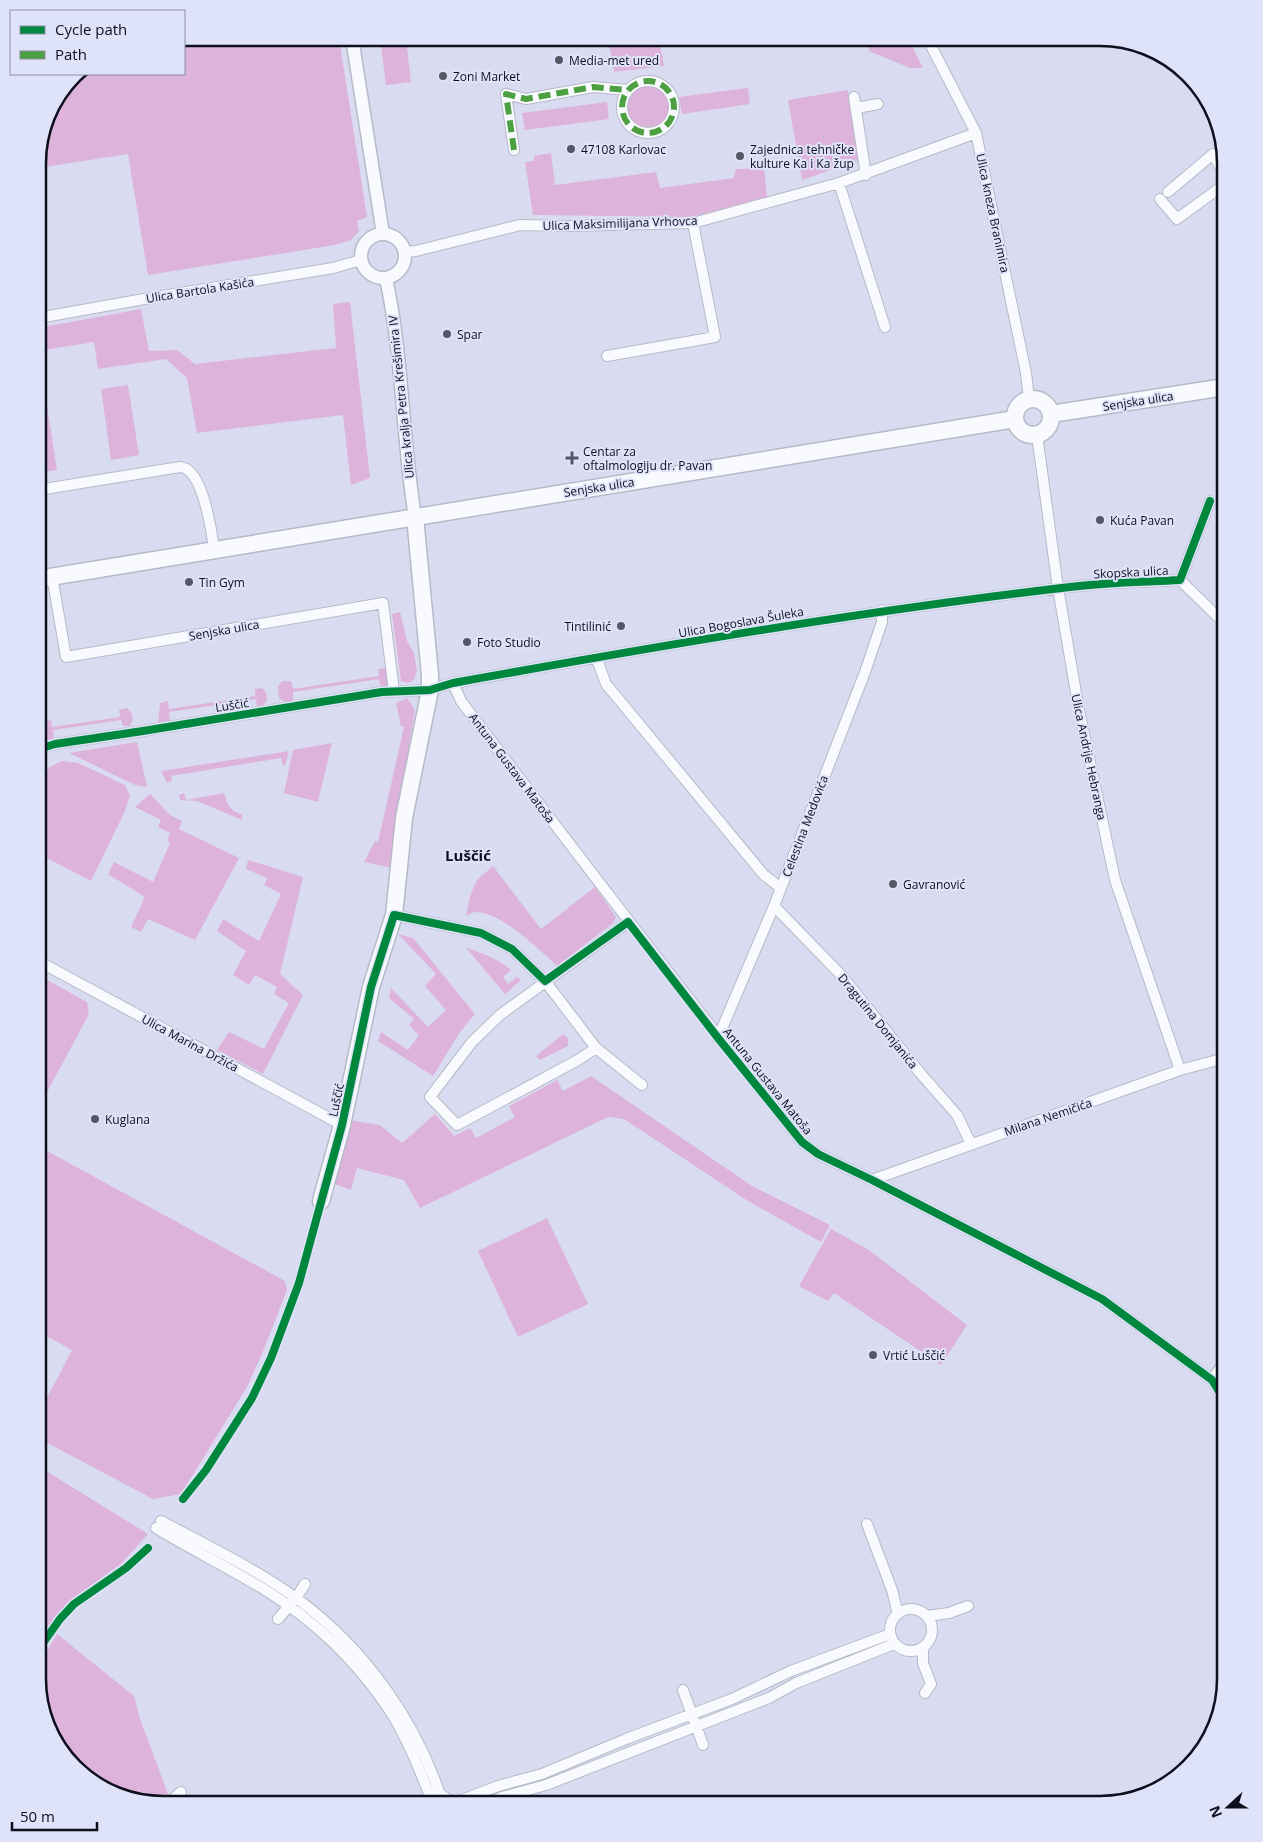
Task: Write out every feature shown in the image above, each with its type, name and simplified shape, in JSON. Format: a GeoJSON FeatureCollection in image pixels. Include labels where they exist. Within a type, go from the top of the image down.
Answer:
{"type":"FeatureCollection","features":[{"type":"Feature","properties":{"kind":"main road","name":"Senjska ulica"},"geometry":{"type":"LineString","coordinates":[[1051,414],[1217,388]]}},
{"type":"Feature","properties":{"kind":"main road"},"geometry":{"type":"LineString","coordinates":[[1035,398],[1046,403],[1051,414],[1052,419],[1047,430],[1037,435],[1025,434],[1017,425],[1015,419],[1016,409],[1024,401],[1035,398]]}},
{"type":"Feature","properties":{"kind":"main road","name":"Senjska ulica"},"geometry":{"type":"LineString","coordinates":[[47,578],[1015,419]]}},
{"type":"Feature","properties":{"kind":"main road","name":"Luščić"},"geometry":{"type":"LineString","coordinates":[[321,1201],[342,1125],[371,987],[394,915],[404,818],[430,690],[415,517]]}},
{"type":"Feature","properties":{"kind":"street"},"geometry":{"type":"LineString","coordinates":[[353,46],[383,234]]}},
{"type":"Feature","properties":{"kind":"street","name":"Ulica kneza Branimira"},"geometry":{"type":"LineString","coordinates":[[932,47],[976,133],[1026,373],[1029,399]]}},
{"type":"Feature","properties":{"kind":"street"},"geometry":{"type":"LineString","coordinates":[[514,150],[506,94],[526,99],[594,87],[628,90],[638,82],[645,80],[659,82],[666,86],[674,101],[672,118],[667,126],[653,133],[638,131],[631,127],[623,113],[624,97],[628,90]]}},
{"type":"Feature","properties":{"kind":"street"},"geometry":{"type":"LineString","coordinates":[[854,97],[866,175]]}},
{"type":"Feature","properties":{"kind":"street"},"geometry":{"type":"LineString","coordinates":[[856,108],[878,104]]}},
{"type":"Feature","properties":{"kind":"street","name":"Ulica Maksimilijana Vrhovca"},"geometry":{"type":"LineString","coordinates":[[405,252],[416,251],[520,225],[571,226],[692,223],[866,175],[976,133]]}},
{"type":"Feature","properties":{"kind":"street"},"geometry":{"type":"LineString","coordinates":[[1168,192],[1213,154],[1217,160]]}},
{"type":"Feature","properties":{"kind":"street"},"geometry":{"type":"LineString","coordinates":[[839,183],[885,327]]}},
{"type":"Feature","properties":{"kind":"street"},"geometry":{"type":"LineString","coordinates":[[1160,199],[1177,219],[1217,190]]}},
{"type":"Feature","properties":{"kind":"street"},"geometry":{"type":"LineString","coordinates":[[607,356],[715,337],[692,223]]}},
{"type":"Feature","properties":{"kind":"street"},"geometry":{"type":"LineString","coordinates":[[383,234],[397,239],[405,252],[403,266],[398,272],[386,278],[373,276],[363,266],[361,260],[361,254],[366,242],[370,238],[383,234]]}},
{"type":"Feature","properties":{"kind":"street","name":"Ulica Bartola Kašića"},"geometry":{"type":"LineString","coordinates":[[47,316],[144,298],[333,268],[361,260]]}},
{"type":"Feature","properties":{"kind":"street","name":"Ulica kralja Petra Krešimira IV"},"geometry":{"type":"LineString","coordinates":[[386,278],[399,372],[410,486],[415,517]]}},
{"type":"Feature","properties":{"kind":"street","name":"Ulica Andrije Hebranga"},"geometry":{"type":"LineString","coordinates":[[1037,435],[1058,588],[1079,710],[1115,880],[1180,1070]]}},
{"type":"Feature","properties":{"kind":"street"},"geometry":{"type":"LineString","coordinates":[[47,489],[180,467],[188,470],[199,485],[212,535],[214,551]]}},
{"type":"Feature","properties":{"kind":"street","name":"Skopska ulica"},"geometry":{"type":"LineString","coordinates":[[1180,580],[1210,501]]}},
{"type":"Feature","properties":{"kind":"street","name":"Skopska ulica"},"geometry":{"type":"LineString","coordinates":[[1058,588],[1180,580],[1217,615]]}},
{"type":"Feature","properties":{"kind":"street","name":"Senjska ulica"},"geometry":{"type":"LineString","coordinates":[[47,584],[66,657],[383,603],[394,691]]}},
{"type":"Feature","properties":{"kind":"street","name":"Ulica Bogoslava Šuleka"},"geometry":{"type":"LineString","coordinates":[[430,690],[453,683],[596,657],[882,610],[1058,588]]}},
{"type":"Feature","properties":{"kind":"street","name":"Celestina Medovića"},"geometry":{"type":"LineString","coordinates":[[718,1038],[774,906],[864,672],[882,622],[882,610]]}},
{"type":"Feature","properties":{"kind":"street"},"geometry":{"type":"LineString","coordinates":[[596,657],[606,684],[764,875],[781,888]]}},
{"type":"Feature","properties":{"kind":"street","name":"Antuna Gustava Matoša"},"geometry":{"type":"LineString","coordinates":[[453,683],[461,701],[628,922],[802,1142],[818,1154],[1102,1299],[1212,1380],[1217,1388]]}},
{"type":"Feature","properties":{"kind":"street","name":"Luščić"},"geometry":{"type":"LineString","coordinates":[[47,746],[394,691],[430,690]]}},
{"type":"Feature","properties":{"kind":"street","name":"Dragutina Domjanića"},"geometry":{"type":"LineString","coordinates":[[774,906],[840,976],[921,1074],[957,1114],[971,1144]]}},
{"type":"Feature","properties":{"kind":"street"},"geometry":{"type":"LineString","coordinates":[[394,915],[481,933],[512,949],[546,981],[596,1048],[642,1084]]}},
{"type":"Feature","properties":{"kind":"street"},"geometry":{"type":"LineString","coordinates":[[596,1048],[578,1060],[457,1125],[430,1097],[472,1042],[489,1025],[628,922]]}},
{"type":"Feature","properties":{"kind":"street","name":"Ulica Marina Držića"},"geometry":{"type":"LineString","coordinates":[[46,966],[342,1125]]}},
{"type":"Feature","properties":{"kind":"street","name":"Milana Nemičića"},"geometry":{"type":"LineString","coordinates":[[872,1180],[1180,1070],[1217,1060]]}},
{"type":"Feature","properties":{"kind":"street"},"geometry":{"type":"LineString","coordinates":[[1212,1380],[1217,1373]]}},
{"type":"Feature","properties":{"kind":"street"},"geometry":{"type":"LineString","coordinates":[[159,1524],[262,1588],[293,1602],[347,1644],[378,1678],[396,1704],[413,1734],[440,1795]]}},
{"type":"Feature","properties":{"kind":"street"},"geometry":{"type":"LineString","coordinates":[[867,1524],[892,1590],[898,1614]]}},
{"type":"Feature","properties":{"kind":"street"},"geometry":{"type":"LineString","coordinates":[[278,1619],[305,1584]]}},
{"type":"Feature","properties":{"kind":"street"},"geometry":{"type":"LineString","coordinates":[[892,1590],[908,1610]]}},
{"type":"Feature","properties":{"kind":"street"},"geometry":{"type":"LineString","coordinates":[[293,1602],[341,1650],[371,1684],[391,1712],[429,1795]]}},
{"type":"Feature","properties":{"kind":"street"},"geometry":{"type":"LineString","coordinates":[[927,1616],[949,1613],[968,1606]]}},
{"type":"Feature","properties":{"kind":"street"},"geometry":{"type":"LineString","coordinates":[[908,1610],[919,1610],[927,1616],[931,1628],[929,1640],[918,1649],[905,1651],[892,1639],[892,1621],[898,1614],[908,1610]]}},
{"type":"Feature","properties":{"kind":"street"},"geometry":{"type":"LineString","coordinates":[[931,1628],[949,1613]]}},
{"type":"Feature","properties":{"kind":"street"},"geometry":{"type":"LineString","coordinates":[[475,1795],[498,1786],[542,1774],[732,1699],[821,1659],[892,1639]]}},
{"type":"Feature","properties":{"kind":"street"},"geometry":{"type":"LineString","coordinates":[[508,1795],[546,1785],[769,1698],[796,1683],[892,1639]]}},
{"type":"Feature","properties":{"kind":"street"},"geometry":{"type":"LineString","coordinates":[[918,1649],[931,1684],[925,1693]]}},
{"type":"Feature","properties":{"kind":"street"},"geometry":{"type":"LineString","coordinates":[[683,1690],[703,1745]]}},
{"type":"Feature","properties":{"kind":"street"},"geometry":{"type":"LineString","coordinates":[[178,1795],[181,1792]]}},
{"type":"Feature","properties":{"kind":"shaded area"},"geometry":{"type":"Polygon","coordinates":[[[185,46],[340,46],[367,217],[357,221],[359,231],[351,240],[335,245],[148,275],[128,154],[47,167],[47,148],[52,126],[70,92],[86,75],[185,75],[185,46]]]}},
{"type":"Feature","properties":{"kind":"shaded area"},"geometry":{"type":"Polygon","coordinates":[[[381,46],[413,46],[407,47],[411,82],[386,85],[381,46]]]}},
{"type":"Feature","properties":{"kind":"shaded area"},"geometry":{"type":"Polygon","coordinates":[[[609,46],[661,47],[664,66],[614,72],[609,46]]]}},
{"type":"Feature","properties":{"kind":"shaded area"},"geometry":{"type":"Polygon","coordinates":[[[868,47],[912,47],[923,68],[910,68],[869,51],[868,47]]]}},
{"type":"Feature","properties":{"kind":"shaded area"},"geometry":{"type":"Polygon","coordinates":[[[647,85],[659,89],[665,95],[669,107],[665,119],[659,125],[647,129],[635,125],[629,119],[625,107],[629,95],[635,89],[647,85]]]}},
{"type":"Feature","properties":{"kind":"shaded area"},"geometry":{"type":"Polygon","coordinates":[[[748,88],[750,104],[682,114],[679,97],[748,88]]]}},
{"type":"Feature","properties":{"kind":"shaded area"},"geometry":{"type":"Polygon","coordinates":[[[848,90],[859,160],[802,180],[788,100],[848,90]]]}},
{"type":"Feature","properties":{"kind":"shaded area"},"geometry":{"type":"Polygon","coordinates":[[[607,102],[609,119],[525,130],[522,113],[607,102]]]}},
{"type":"Feature","properties":{"kind":"shaded area"},"geometry":{"type":"Polygon","coordinates":[[[551,153],[555,185],[656,172],[660,188],[734,178],[736,169],[764,168],[767,197],[691,217],[533,215],[525,162],[534,161],[534,156],[551,153]]]}},
{"type":"Feature","properties":{"kind":"shaded area"},"geometry":{"type":"Polygon","coordinates":[[[350,302],[370,478],[351,485],[343,415],[197,433],[187,378],[166,359],[98,369],[94,342],[47,350],[47,326],[141,309],[149,351],[177,350],[195,364],[336,348],[333,304],[350,302]]]}},
{"type":"Feature","properties":{"kind":"shaded area"},"geometry":{"type":"Polygon","coordinates":[[[128,385],[139,455],[111,460],[101,389],[128,385]]]}},
{"type":"Feature","properties":{"kind":"shaded area"},"geometry":{"type":"Polygon","coordinates":[[[47,405],[57,470],[47,472],[47,405]]]}},
{"type":"Feature","properties":{"kind":"shaded area"},"geometry":{"type":"Polygon","coordinates":[[[400,612],[407,641],[414,653],[417,671],[414,680],[408,683],[401,681],[392,614],[400,612]]]}},
{"type":"Feature","properties":{"kind":"shaded area"},"geometry":{"type":"Polygon","coordinates":[[[385,668],[389,682],[386,686],[381,687],[379,679],[293,692],[293,702],[285,702],[279,698],[278,687],[282,681],[291,681],[293,689],[379,676],[378,669],[385,668]]]}},
{"type":"Feature","properties":{"kind":"shaded area"},"geometry":{"type":"Polygon","coordinates":[[[262,688],[266,692],[267,700],[263,706],[257,707],[256,699],[169,712],[170,721],[158,722],[160,703],[168,701],[169,709],[255,696],[255,689],[262,688]]]}},
{"type":"Feature","properties":{"kind":"shaded area"},"geometry":{"type":"Polygon","coordinates":[[[407,698],[415,710],[401,793],[392,868],[364,862],[375,841],[378,842],[404,727],[401,726],[396,703],[407,698]]]}},
{"type":"Feature","properties":{"kind":"shaded area"},"geometry":{"type":"Polygon","coordinates":[[[127,708],[131,712],[132,721],[130,726],[123,726],[121,720],[53,730],[54,739],[47,739],[47,721],[51,720],[52,727],[120,717],[119,710],[127,708]]]}},
{"type":"Feature","properties":{"kind":"shaded area"},"geometry":{"type":"Polygon","coordinates":[[[137,742],[147,787],[135,785],[69,753],[137,742]]]}},
{"type":"Feature","properties":{"kind":"shaded area"},"geometry":{"type":"Polygon","coordinates":[[[332,743],[318,802],[284,793],[293,750],[332,743]]]}},
{"type":"Feature","properties":{"kind":"shaded area"},"geometry":{"type":"Polygon","coordinates":[[[289,751],[283,766],[281,758],[171,776],[172,781],[167,783],[161,771],[289,751]]]}},
{"type":"Feature","properties":{"kind":"shaded area"},"geometry":{"type":"Polygon","coordinates":[[[62,761],[78,763],[125,785],[130,796],[125,811],[91,881],[47,858],[47,771],[62,761]]]}},
{"type":"Feature","properties":{"kind":"shaded area"},"geometry":{"type":"Polygon","coordinates":[[[184,793],[186,800],[224,793],[230,807],[242,814],[242,820],[197,801],[180,800],[179,795],[184,793]]]}},
{"type":"Feature","properties":{"kind":"shaded area"},"geometry":{"type":"Polygon","coordinates":[[[150,794],[170,815],[182,821],[179,829],[239,858],[195,940],[148,919],[141,932],[131,927],[145,897],[108,874],[114,862],[153,882],[170,843],[167,841],[170,833],[158,827],[161,820],[135,807],[150,794]]]}},
{"type":"Feature","properties":{"kind":"shaded area"},"geometry":{"type":"Polygon","coordinates":[[[248,860],[303,877],[280,974],[303,995],[263,1074],[217,1050],[229,1032],[264,1049],[289,1003],[274,994],[277,987],[255,975],[249,985],[233,975],[246,951],[217,931],[223,919],[259,941],[281,894],[264,885],[267,878],[246,869],[248,860]]]}},
{"type":"Feature","properties":{"kind":"shaded area"},"geometry":{"type":"Polygon","coordinates":[[[493,866],[541,929],[595,887],[616,917],[613,923],[557,966],[520,933],[498,918],[477,912],[466,916],[470,896],[477,880],[493,866]]]}},
{"type":"Feature","properties":{"kind":"shaded area"},"geometry":{"type":"Polygon","coordinates":[[[398,934],[413,938],[475,1014],[460,1032],[433,1076],[378,1041],[381,1032],[408,1050],[419,1035],[409,1025],[414,1019],[389,998],[391,988],[428,1027],[446,1010],[425,986],[436,974],[398,934]]]}},
{"type":"Feature","properties":{"kind":"shaded area"},"geometry":{"type":"Polygon","coordinates":[[[466,948],[495,959],[511,970],[503,977],[508,984],[517,977],[521,980],[505,994],[466,948]]]}},
{"type":"Feature","properties":{"kind":"shaded area"},"geometry":{"type":"Polygon","coordinates":[[[46,980],[87,1002],[89,1014],[46,1093],[46,980]]]}},
{"type":"Feature","properties":{"kind":"shaded area"},"geometry":{"type":"Polygon","coordinates":[[[563,1034],[568,1038],[568,1046],[540,1060],[536,1056],[563,1034]]]}},
{"type":"Feature","properties":{"kind":"shaded area"},"geometry":{"type":"Polygon","coordinates":[[[591,1076],[752,1186],[830,1225],[821,1242],[748,1201],[624,1119],[608,1117],[420,1208],[404,1180],[357,1168],[351,1190],[332,1183],[349,1120],[380,1125],[402,1143],[435,1114],[454,1136],[470,1128],[476,1138],[515,1117],[509,1106],[557,1080],[563,1091],[591,1076]]]}},
{"type":"Feature","properties":{"kind":"shaded area"},"geometry":{"type":"Polygon","coordinates":[[[46,1151],[285,1281],[287,1290],[247,1387],[181,1494],[153,1499],[46,1442],[46,1399],[72,1350],[46,1336],[46,1151]]]}},
{"type":"Feature","properties":{"kind":"shaded area"},"geometry":{"type":"Polygon","coordinates":[[[547,1218],[588,1304],[518,1337],[478,1251],[547,1218]]]}},
{"type":"Feature","properties":{"kind":"shaded area"},"geometry":{"type":"Polygon","coordinates":[[[831,1229],[869,1250],[967,1325],[941,1365],[834,1293],[828,1301],[799,1286],[831,1229]]]}},
{"type":"Feature","properties":{"kind":"shaded area"},"geometry":{"type":"Polygon","coordinates":[[[46,1471],[148,1534],[122,1563],[68,1602],[46,1632],[46,1497],[46,1471]]]}},
{"type":"Feature","properties":{"kind":"shaded area"},"geometry":{"type":"Polygon","coordinates":[[[57,1634],[134,1696],[140,1719],[168,1794],[140,1794],[126,1790],[98,1776],[75,1756],[62,1737],[50,1709],[47,1694],[46,1652],[57,1634]]]}},
{"type":"Feature","properties":{"kind":"marked path"},"geometry":{"type":"LineString","coordinates":[[643,81],[653,81],[663,85],[670,92],[674,107],[670,122],[663,129],[653,133],[643,133],[633,129],[626,122],[622,112],[622,102],[626,92],[633,85],[643,81]]}},
{"type":"Feature","properties":{"kind":"marked path"},"geometry":{"type":"LineString","coordinates":[[514,150],[506,94],[526,99],[593,87],[628,90]]}},
{"type":"Feature","properties":{"kind":"cycle path"},"geometry":{"type":"LineString","coordinates":[[47,747],[382,692],[430,690],[453,683],[530,669],[838,618],[1084,585],[1180,580],[1210,501]]}},
{"type":"Feature","properties":{"kind":"cycle path"},"geometry":{"type":"LineString","coordinates":[[183,1499],[206,1470],[252,1398],[271,1358],[299,1283],[342,1125],[371,987],[394,915],[481,933],[512,949],[545,981],[628,922],[802,1142],[818,1154],[1102,1299],[1212,1380],[1217,1388]]}},
{"type":"Feature","properties":{"kind":"cycle path"},"geometry":{"type":"LineString","coordinates":[[46,1639],[74,1604],[126,1568],[148,1548]]}},
{"type":"Feature","properties":{"kind":"place","name":"Media-met ured"},"geometry":{"type":"Point","coordinates":[559,60]}},
{"type":"Feature","properties":{"kind":"place","name":"Zoni Market"},"geometry":{"type":"Point","coordinates":[443,76]}},
{"type":"Feature","properties":{"kind":"place","name":"47108 Karlovac"},"geometry":{"type":"Point","coordinates":[571,149]}},
{"type":"Feature","properties":{"kind":"place","name":"Zajednica tehničke kulture Ka i Ka žup"},"geometry":{"type":"Point","coordinates":[740,156]}},
{"type":"Feature","properties":{"kind":"place","name":"Spar"},"geometry":{"type":"Point","coordinates":[447,334]}},
{"type":"Feature","properties":{"kind":"place","name":"Centar za oftalmologiju dr. Pavan"},"geometry":{"type":"Point","coordinates":[572,458]}},
{"type":"Feature","properties":{"kind":"place","name":"Kuća Pavan"},"geometry":{"type":"Point","coordinates":[1100,520]}},
{"type":"Feature","properties":{"kind":"place","name":"Tin Gym"},"geometry":{"type":"Point","coordinates":[189,582]}},
{"type":"Feature","properties":{"kind":"place","name":"Tintilinić"},"geometry":{"type":"Point","coordinates":[621,626]}},
{"type":"Feature","properties":{"kind":"place","name":"Foto Studio"},"geometry":{"type":"Point","coordinates":[467,642]}},
{"type":"Feature","properties":{"kind":"place","name":"Gavranović"},"geometry":{"type":"Point","coordinates":[893,884]}},
{"type":"Feature","properties":{"kind":"place","name":"Kuglana"},"geometry":{"type":"Point","coordinates":[95,1119]}},
{"type":"Feature","properties":{"kind":"place","name":"Vrtić Luščić"},"geometry":{"type":"Point","coordinates":[873,1355]}},
{"type":"Feature","properties":{"kind":"district","name":"Luščić"},"geometry":{"type":"Point","coordinates":[468,855]}}]}
